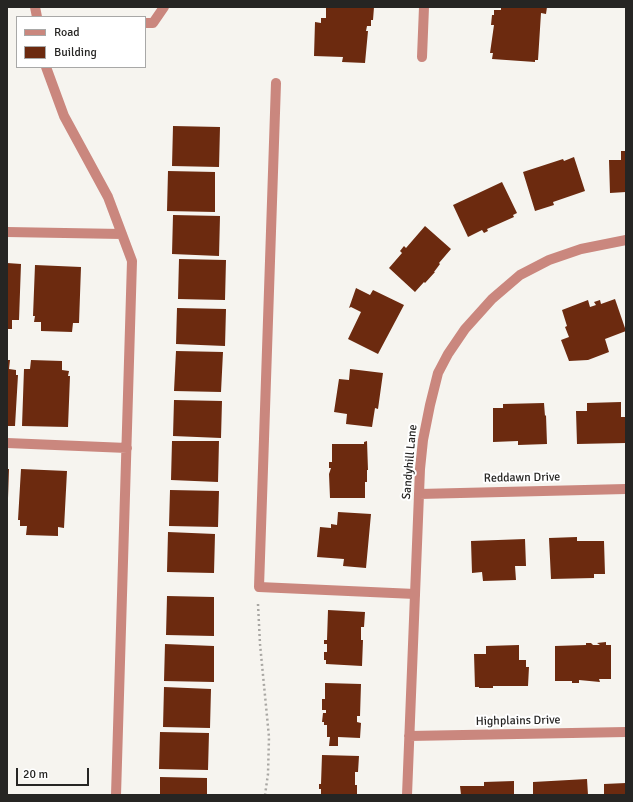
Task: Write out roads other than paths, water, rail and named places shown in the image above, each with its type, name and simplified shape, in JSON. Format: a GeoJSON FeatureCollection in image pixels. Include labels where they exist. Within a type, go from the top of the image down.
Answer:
{"type":"FeatureCollection","features":[{"type":"Feature","properties":{"kind":"street"},"geometry":{"type":"LineString","coordinates":[[146,23],[153,23],[164,7]]}},
{"type":"Feature","properties":{"kind":"street"},"geometry":{"type":"LineString","coordinates":[[422,57],[424,7]]}},
{"type":"Feature","properties":{"kind":"street"},"geometry":{"type":"LineString","coordinates":[[46,68],[64,116],[108,198],[132,262],[116,795]]}},
{"type":"Feature","properties":{"kind":"street"},"geometry":{"type":"LineString","coordinates":[[276,83],[259,587],[415,594]]}},
{"type":"Feature","properties":{"kind":"street"},"geometry":{"type":"LineString","coordinates":[[7,232],[122,234]]}},
{"type":"Feature","properties":{"kind":"street","name":"Sandyhill Lane"},"geometry":{"type":"LineString","coordinates":[[408,795],[420,469],[423,440],[436,380],[448,354],[465,329],[492,299],[520,275],[549,260],[580,249],[626,240]]}},
{"type":"Feature","properties":{"kind":"street"},"geometry":{"type":"LineString","coordinates":[[7,443],[127,448]]}},
{"type":"Feature","properties":{"kind":"street","name":"Reddawn Drive"},"geometry":{"type":"LineString","coordinates":[[419,494],[626,489]]}},
{"type":"Feature","properties":{"kind":"street","name":"Highplains Drive"},"geometry":{"type":"LineString","coordinates":[[410,736],[626,732]]}}]}
